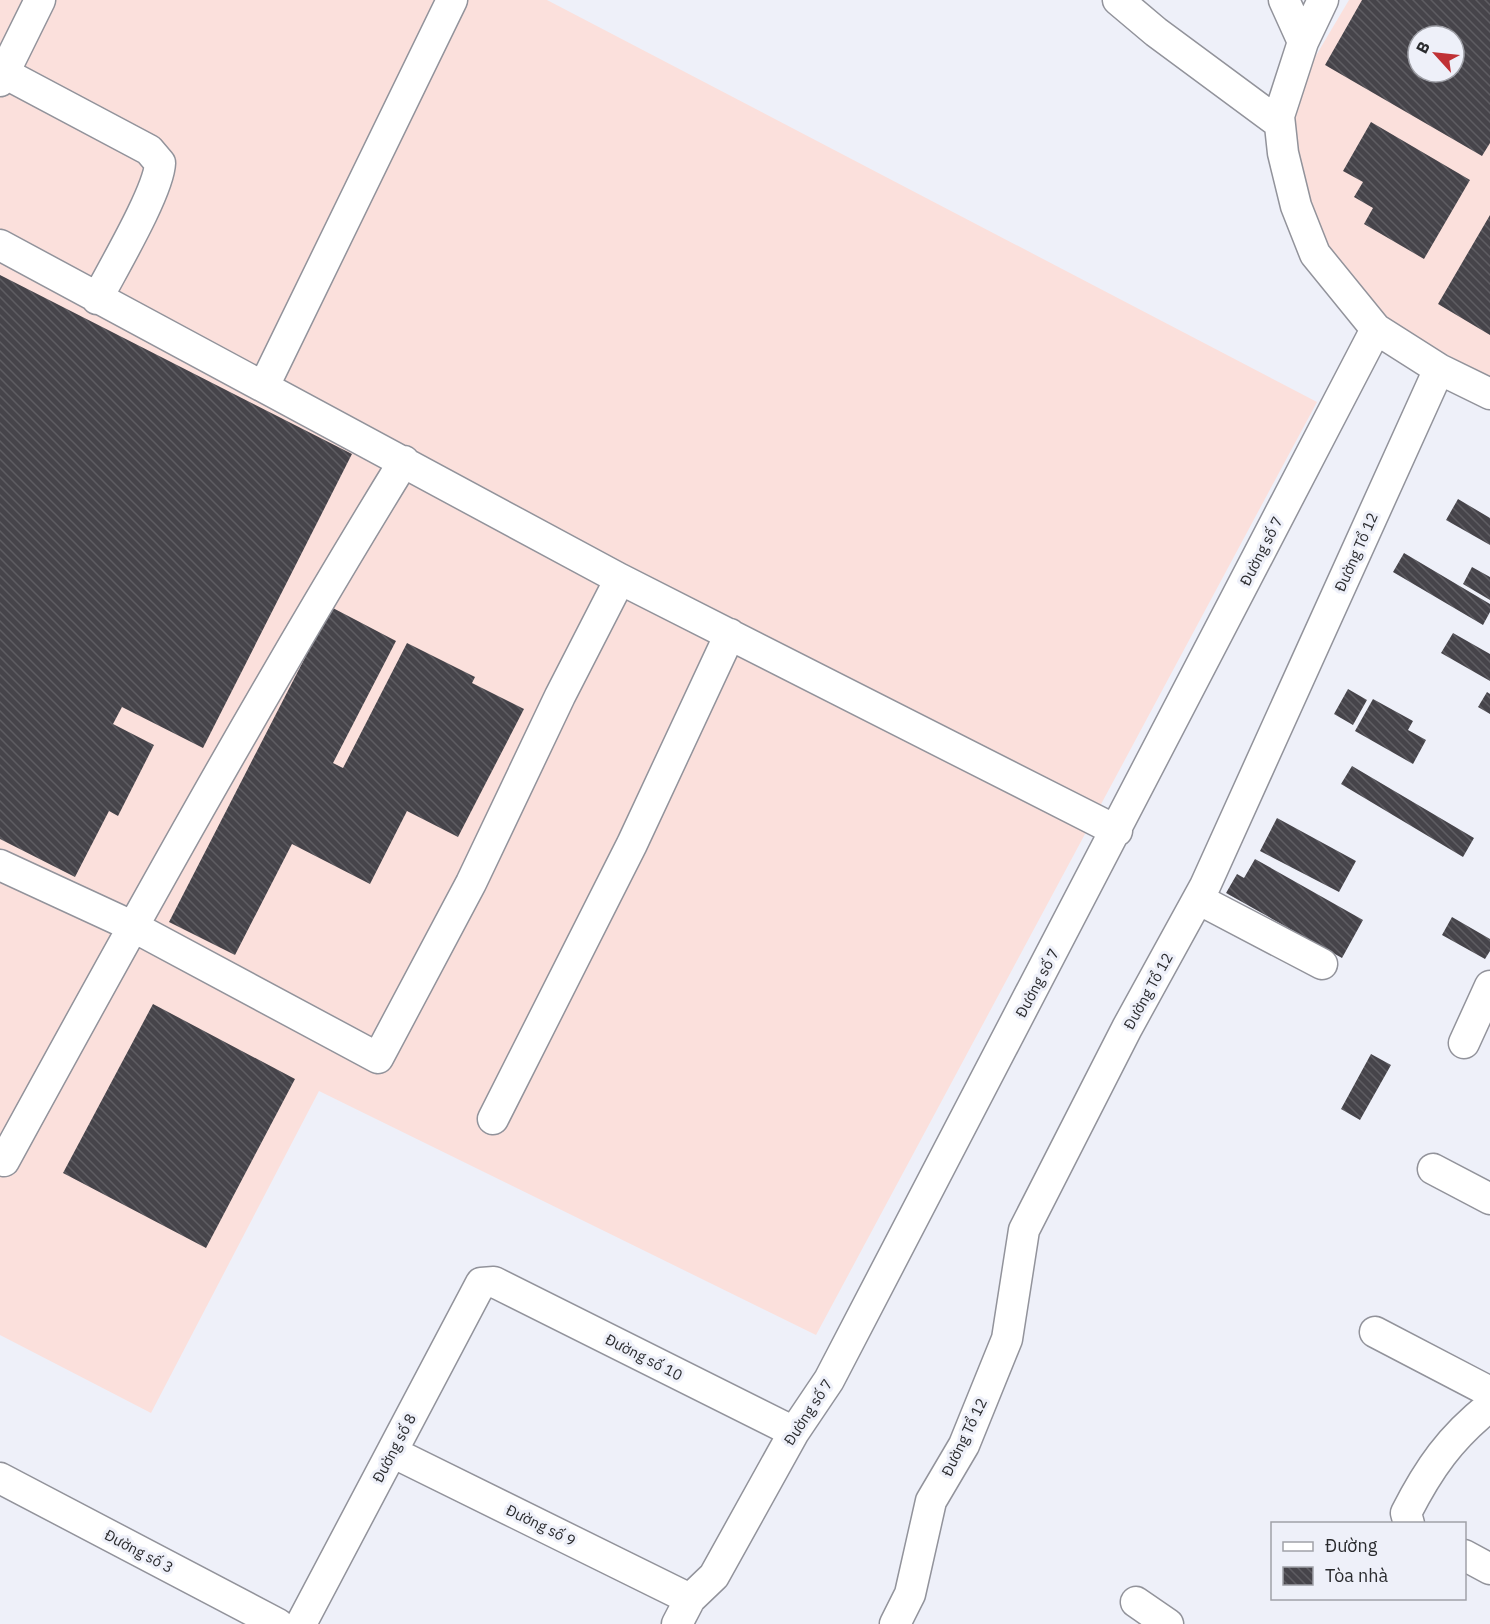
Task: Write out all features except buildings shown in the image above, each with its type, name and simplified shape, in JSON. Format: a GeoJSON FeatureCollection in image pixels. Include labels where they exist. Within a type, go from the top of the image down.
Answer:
{"type":"FeatureCollection","features":[{"type":"Feature","properties":{"kind":"street"},"geometry":{"type":"LineString","coordinates":[[40,0],[2,77],[149,150],[160,163],[160,173],[151,193],[98,299]]}},
{"type":"Feature","properties":{"kind":"street"},"geometry":{"type":"LineString","coordinates":[[264,386],[452,0]]}},
{"type":"Feature","properties":{"kind":"street"},"geometry":{"type":"LineString","coordinates":[[1118,0],[1156,32],[1279,123]]}},
{"type":"Feature","properties":{"kind":"street"},"geometry":{"type":"LineString","coordinates":[[1284,0],[1303,42]]}},
{"type":"Feature","properties":{"kind":"street"},"geometry":{"type":"LineString","coordinates":[[1323,0],[1303,42],[1279,116],[1283,153],[1296,206],[1315,254],[1376,329],[1439,369],[1490,394]]}},
{"type":"Feature","properties":{"kind":"street"},"geometry":{"type":"LineString","coordinates":[[0,245],[620,579],[1117,831]]}},
{"type":"Feature","properties":{"kind":"street","name":"Đường số 7"},"geometry":{"type":"LineString","coordinates":[[684,1612],[714,1576],[794,1432],[829,1380],[1117,831],[1376,329]]}},
{"type":"Feature","properties":{"kind":"street","name":"Đường Tổ 12"},"geometry":{"type":"LineString","coordinates":[[895,1624],[910,1593],[931,1500],[964,1445],[1007,1340],[1024,1230],[1127,1028],[1198,899],[1439,369]]}},
{"type":"Feature","properties":{"kind":"street"},"geometry":{"type":"LineString","coordinates":[[3,1161],[132,926],[342,561],[404,461]]}},
{"type":"Feature","properties":{"kind":"street"},"geometry":{"type":"LineString","coordinates":[[0,865],[132,926],[378,1058],[471,883],[620,579]]}},
{"type":"Feature","properties":{"kind":"street"},"geometry":{"type":"LineString","coordinates":[[493,1119],[632,844],[730,634]]}},
{"type":"Feature","properties":{"kind":"street"},"geometry":{"type":"LineString","coordinates":[[1198,899],[1322,964]]}},
{"type":"Feature","properties":{"kind":"street"},"geometry":{"type":"LineString","coordinates":[[1464,1043],[1490,986]]}},
{"type":"Feature","properties":{"kind":"street"},"geometry":{"type":"LineString","coordinates":[[1433,1169],[1490,1199]]}},
{"type":"Feature","properties":{"kind":"street","name":"Đường số 10"},"geometry":{"type":"LineString","coordinates":[[494,1282],[794,1432]]}},
{"type":"Feature","properties":{"kind":"street","name":"Đường số 8"},"geometry":{"type":"LineString","coordinates":[[301,1624],[481,1283],[494,1282]]}},
{"type":"Feature","properties":{"kind":"street"},"geometry":{"type":"LineString","coordinates":[[1375,1332],[1490,1392]]}},
{"type":"Feature","properties":{"kind":"street"},"geometry":{"type":"LineString","coordinates":[[1408,1522],[1406,1513],[1442,1452],[1461,1429],[1490,1406]]}},
{"type":"Feature","properties":{"kind":"street","name":"Đường số 9"},"geometry":{"type":"LineString","coordinates":[[392,1452],[684,1612]]}},
{"type":"Feature","properties":{"kind":"street","name":"Đường số 3"},"geometry":{"type":"LineString","coordinates":[[0,1478],[278,1624]]}},
{"type":"Feature","properties":{"kind":"street"},"geometry":{"type":"LineString","coordinates":[[1466,1556],[1490,1569]]}},
{"type":"Feature","properties":{"kind":"street"},"geometry":{"type":"LineString","coordinates":[[1136,1602],[1168,1624]]}},
{"type":"Feature","properties":{"kind":"shaded area"},"geometry":{"type":"Polygon","coordinates":[[[0,0],[547,0],[1317,402],[816,1335],[319,1091],[151,1413],[0,1335],[0,0]]]}},
{"type":"Feature","properties":{"kind":"shaded area"},"geometry":{"type":"Polygon","coordinates":[[[1349,0],[1490,0],[1490,379],[1389,322],[1329,263],[1302,198],[1286,106],[1349,0]]]}}]}
